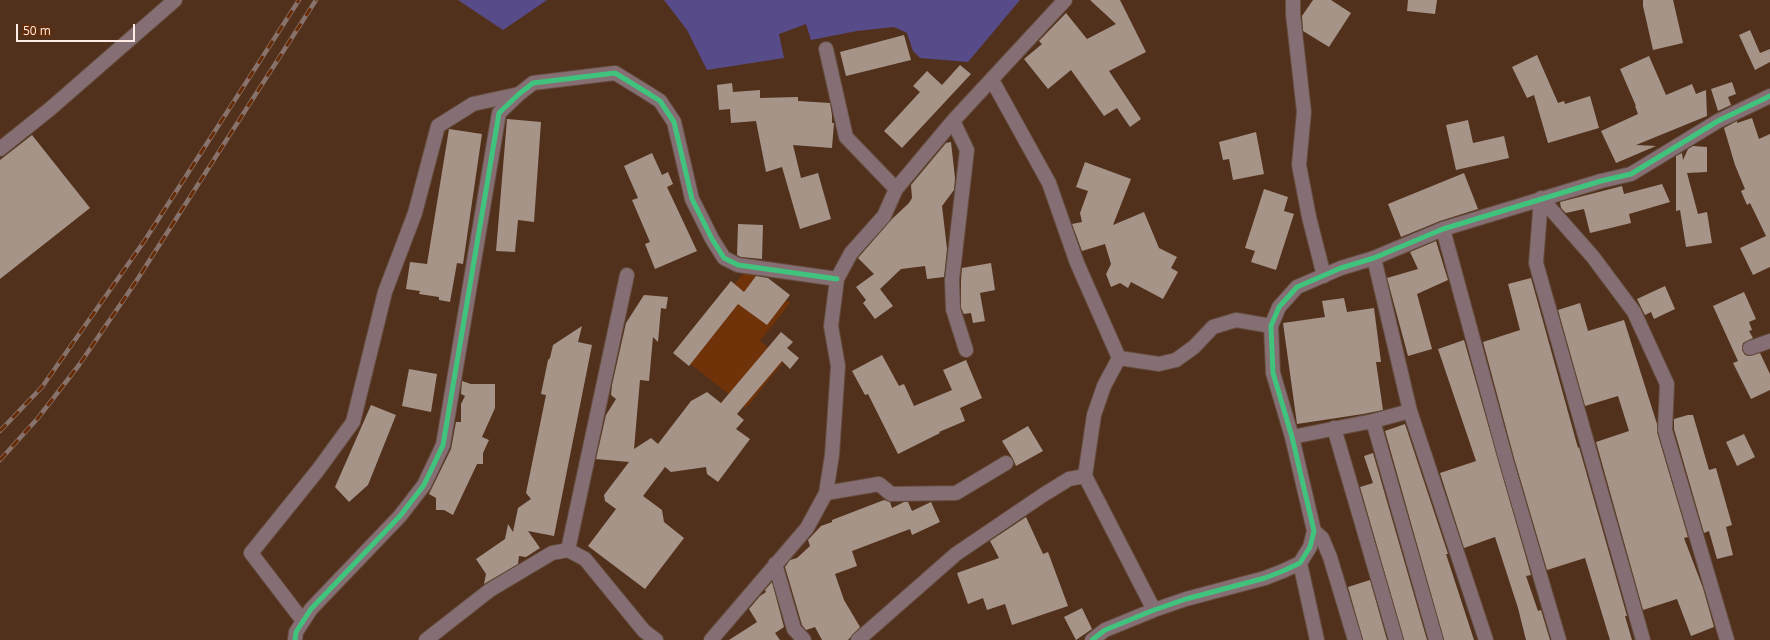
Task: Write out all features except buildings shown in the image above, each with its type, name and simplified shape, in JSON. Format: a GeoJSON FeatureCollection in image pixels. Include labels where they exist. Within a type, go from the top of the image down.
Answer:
{"type":"FeatureCollection","features":[{"type":"Feature","properties":{"kind":"street"},"geometry":{"type":"LineString","coordinates":[[0,149],[50,109],[175,0]]}},
{"type":"Feature","properties":{"kind":"street"},"geometry":{"type":"LineString","coordinates":[[711,640],[807,528],[826,493],[832,455],[838,366],[831,326],[837,279],[851,253],[884,216],[896,189],[953,121],[1065,0]]}},
{"type":"Feature","properties":{"kind":"street"},"geometry":{"type":"LineString","coordinates":[[1293,0],[1293,14],[1304,112],[1299,165],[1309,217],[1324,276]]}},
{"type":"Feature","properties":{"kind":"street"},"geometry":{"type":"LineString","coordinates":[[826,48],[846,137],[896,189]]}},
{"type":"Feature","properties":{"kind":"street"},"geometry":{"type":"LineString","coordinates":[[296,640],[296,632],[311,609],[400,516],[424,485],[442,445],[499,113],[533,83],[615,73],[660,101],[674,122],[692,199],[712,239],[724,258],[738,265],[837,279]]}},
{"type":"Feature","properties":{"kind":"street"},"geometry":{"type":"LineString","coordinates":[[992,80],[1049,183],[1077,263],[1119,358]]}},
{"type":"Feature","properties":{"kind":"street"},"geometry":{"type":"LineString","coordinates":[[303,621],[252,553],[318,470],[353,422],[385,292],[415,212],[438,126],[473,104],[519,94]]}},
{"type":"Feature","properties":{"kind":"street"},"geometry":{"type":"LineString","coordinates":[[1092,640],[1105,630],[1154,610],[1186,599],[1265,578],[1300,563],[1310,547],[1314,531],[1292,437],[1273,373],[1270,326],[1279,307],[1297,287],[1341,268],[1374,258],[1443,229],[1540,198],[1631,174],[1718,121],[1770,96]]}},
{"type":"Feature","properties":{"kind":"street"},"geometry":{"type":"LineString","coordinates":[[953,121],[967,150],[952,280],[953,309],[966,350]]}},
{"type":"Feature","properties":{"kind":"street"},"geometry":{"type":"LineString","coordinates":[[1540,198],[1536,263],[1643,640]]}},
{"type":"Feature","properties":{"kind":"street"},"geometry":{"type":"LineString","coordinates":[[1540,198],[1593,257],[1634,312],[1667,384],[1665,430],[1727,640]]}},
{"type":"Feature","properties":{"kind":"street"},"geometry":{"type":"LineString","coordinates":[[1443,229],[1506,460],[1559,640]]}},
{"type":"Feature","properties":{"kind":"street"},"geometry":{"type":"LineString","coordinates":[[1374,258],[1410,411],[1486,640]]}},
{"type":"Feature","properties":{"kind":"street"},"geometry":{"type":"LineString","coordinates":[[568,550],[627,275]]}},
{"type":"Feature","properties":{"kind":"street"},"geometry":{"type":"LineString","coordinates":[[1119,358],[1159,364],[1176,360],[1182,356],[1194,347],[1213,327],[1236,320],[1270,326]]}},
{"type":"Feature","properties":{"kind":"street"},"geometry":{"type":"LineString","coordinates":[[1750,348],[1770,341]]}},
{"type":"Feature","properties":{"kind":"street"},"geometry":{"type":"LineString","coordinates":[[1119,358],[1104,386],[1094,415],[1085,476],[1154,610]]}},
{"type":"Feature","properties":{"kind":"street"},"geometry":{"type":"LineString","coordinates":[[1292,437],[1373,421],[1410,411]]}},
{"type":"Feature","properties":{"kind":"street"},"geometry":{"type":"LineString","coordinates":[[1373,421],[1436,640]]}},
{"type":"Feature","properties":{"kind":"street"},"geometry":{"type":"LineString","coordinates":[[1334,428],[1396,640]]}},
{"type":"Feature","properties":{"kind":"street"},"geometry":{"type":"LineString","coordinates":[[826,493],[879,484],[891,494],[956,493],[1006,463]]}},
{"type":"Feature","properties":{"kind":"street"},"geometry":{"type":"LineString","coordinates":[[858,640],[956,554],[1042,495],[1069,479],[1085,476]]}},
{"type":"Feature","properties":{"kind":"street"},"geometry":{"type":"LineString","coordinates":[[1314,531],[1322,538],[1330,557],[1355,640]]}},
{"type":"Feature","properties":{"kind":"street"},"geometry":{"type":"LineString","coordinates":[[426,640],[490,590],[552,553],[568,550],[585,559],[644,631],[656,640]]}},
{"type":"Feature","properties":{"kind":"street"},"geometry":{"type":"LineString","coordinates":[[1300,563],[1317,640]]}},
{"type":"Feature","properties":{"kind":"street"},"geometry":{"type":"LineString","coordinates":[[775,564],[795,635],[804,640]]}},
{"type":"Feature","properties":{"kind":"shaded area"},"geometry":{"type":"Polygon","coordinates":[[[458,0],[547,0],[503,30],[458,0]]]}},
{"type":"Feature","properties":{"kind":"shaded area"},"geometry":{"type":"Polygon","coordinates":[[[664,0],[1020,0],[968,62],[920,58],[913,51],[907,33],[894,27],[857,31],[811,40],[806,24],[779,34],[784,58],[707,70],[687,30],[664,0]]]}},
{"type":"Feature","properties":{"kind":"shaded area"},"geometry":{"type":"Polygon","coordinates":[[[747,269],[790,303],[760,341],[784,361],[746,408],[678,354],[747,269]]]}},
{"type":"Feature","properties":{"kind":"railway"},"geometry":{"type":"LineString","coordinates":[[0,431],[42,387],[145,240],[299,0]]}},
{"type":"Feature","properties":{"kind":"railway"},"geometry":{"type":"LineString","coordinates":[[0,460],[38,418],[79,365],[135,283],[316,0]]}},
{"type":"Feature","properties":{"kind":"cycle path"},"geometry":{"type":"LineString","coordinates":[[295,640],[296,632],[311,609],[400,516],[424,485],[443,445],[499,113],[533,83],[615,73],[660,101],[674,122],[692,199],[712,239],[724,258],[738,265],[837,279]]}},
{"type":"Feature","properties":{"kind":"cycle path"},"geometry":{"type":"LineString","coordinates":[[1092,640],[1105,630],[1154,610],[1186,599],[1265,578],[1283,571],[1300,563],[1310,547],[1314,531],[1292,437],[1273,373],[1271,326],[1279,307],[1297,287],[1341,268],[1374,258],[1443,229],[1601,181],[1631,174],[1718,121],[1770,96]]}}]}
